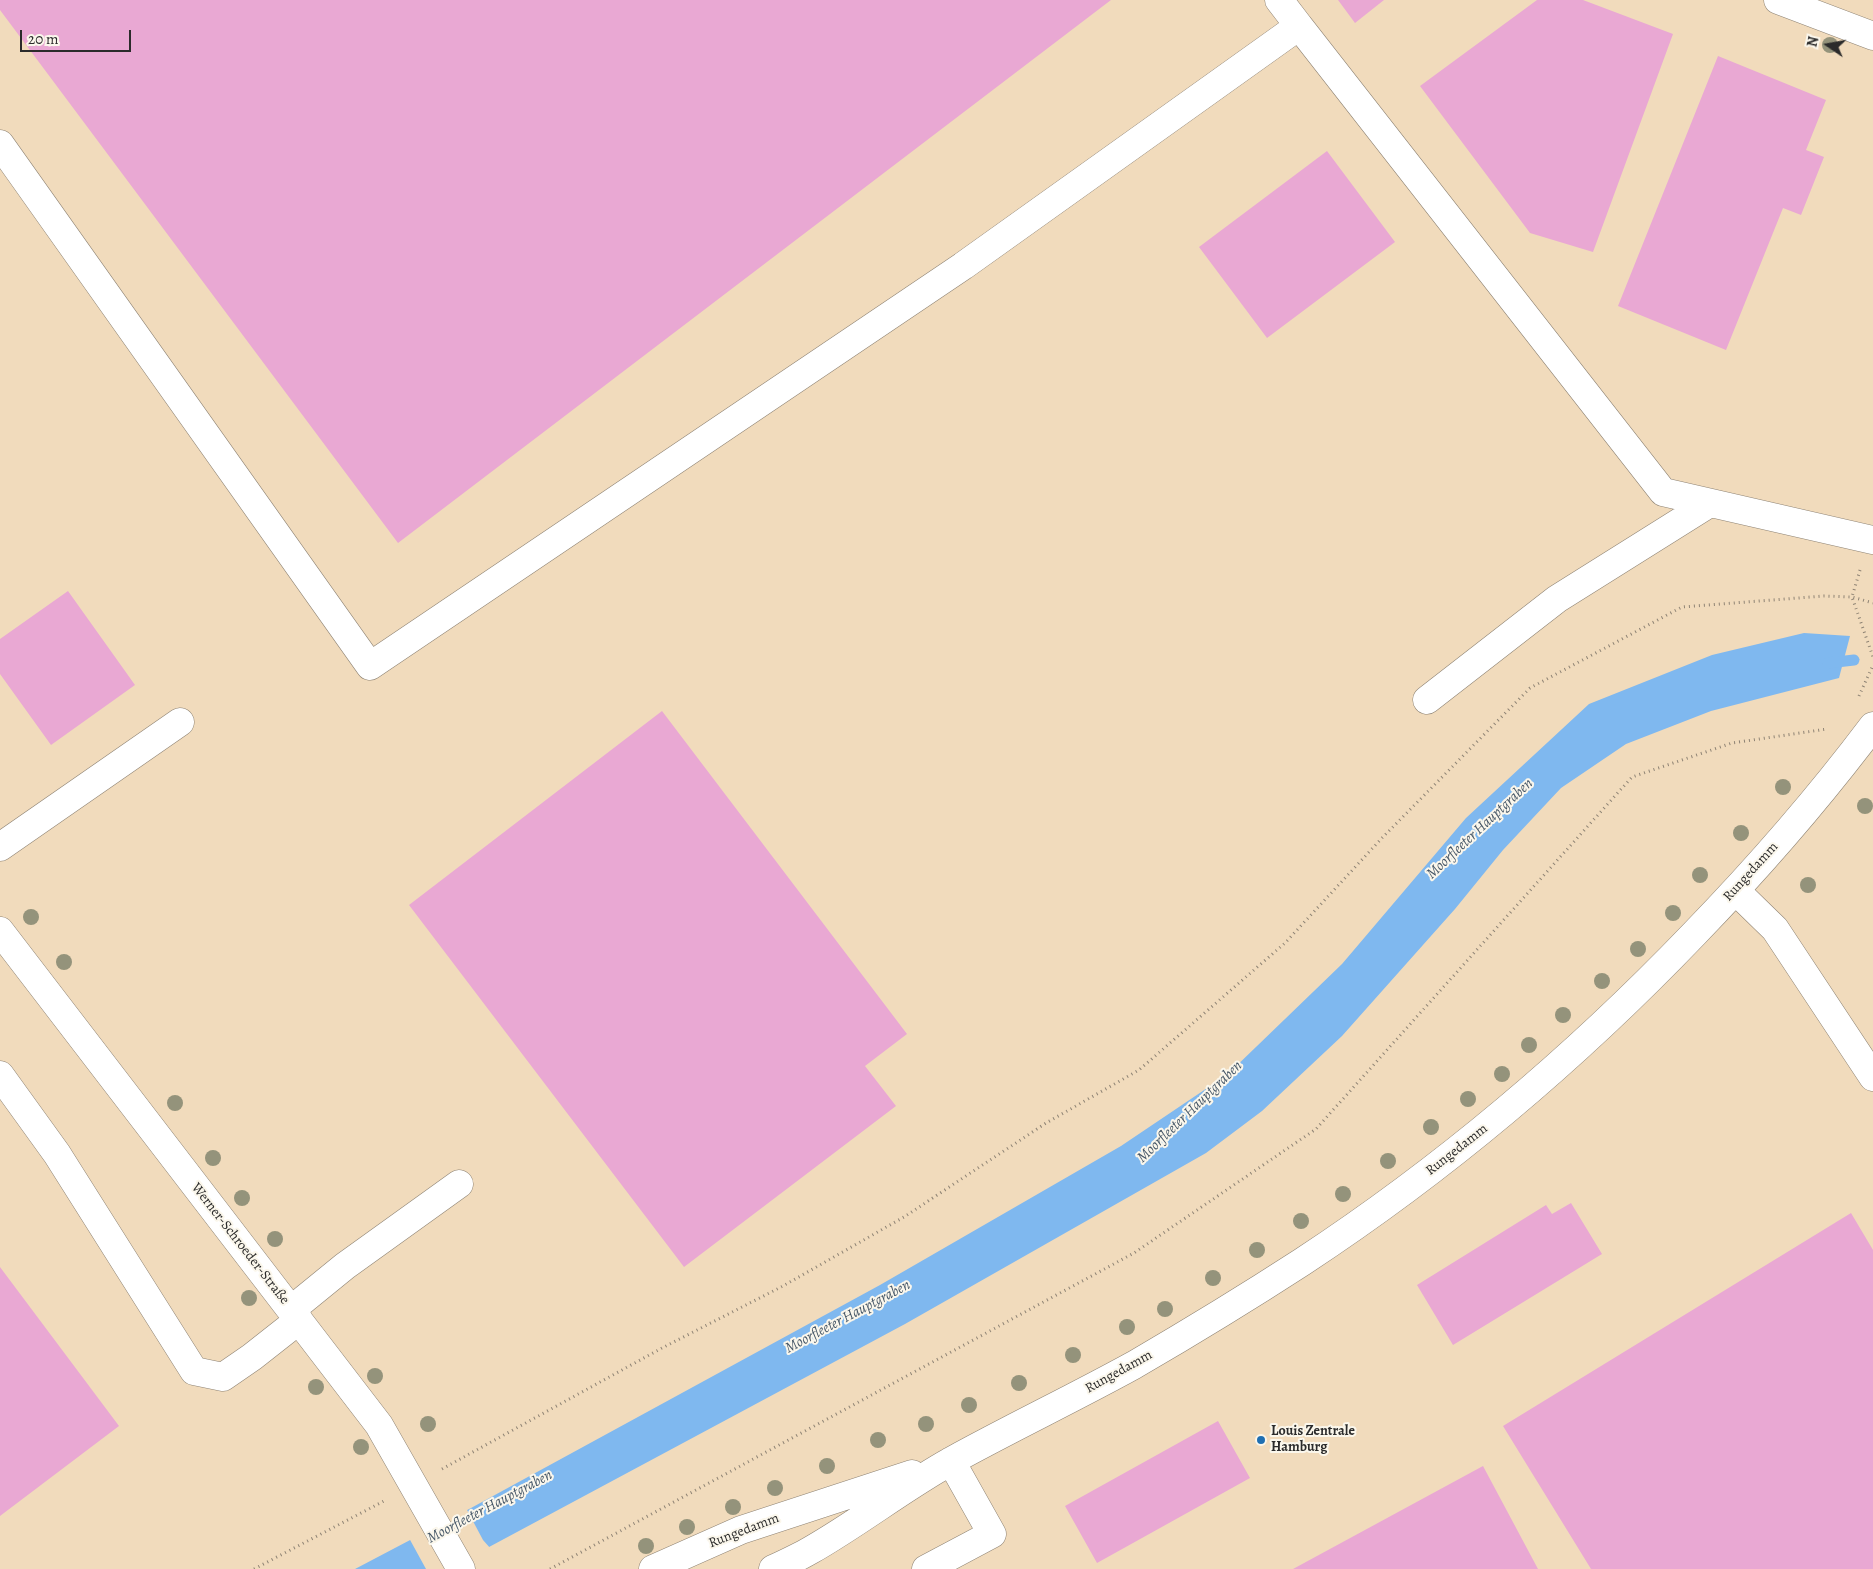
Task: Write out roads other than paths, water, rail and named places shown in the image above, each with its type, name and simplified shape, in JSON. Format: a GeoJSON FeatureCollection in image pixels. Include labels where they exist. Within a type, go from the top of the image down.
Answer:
{"type":"FeatureCollection","features":[{"type":"Feature","properties":{"kind":"street"},"geometry":{"type":"LineString","coordinates":[[1279,0],[1663,492],[1873,540]]}},
{"type":"Feature","properties":{"kind":"street"},"geometry":{"type":"LineString","coordinates":[[1778,0],[1873,36]]}},
{"type":"Feature","properties":{"kind":"street"},"geometry":{"type":"LineString","coordinates":[[0,144],[370,666],[963,266],[1299,26]]}},
{"type":"Feature","properties":{"kind":"street"},"geometry":{"type":"LineString","coordinates":[[1427,700],[1557,599],[1710,503]]}},
{"type":"Feature","properties":{"kind":"street"},"geometry":{"type":"LineString","coordinates":[[0,847],[180,722]]}},
{"type":"Feature","properties":{"kind":"street","name":"Rungedamm"},"geometry":{"type":"LineString","coordinates":[[773,1569],[812,1549],[951,1461],[1135,1364],[1301,1262],[1381,1208],[1448,1158],[1524,1097],[1632,998],[1736,891],[1798,820],[1873,726]]}},
{"type":"Feature","properties":{"kind":"street"},"geometry":{"type":"LineString","coordinates":[[1736,891],[1775,929],[1873,1077]]}},
{"type":"Feature","properties":{"kind":"street","name":"Werner-Schroeder-Straße"},"geometry":{"type":"LineString","coordinates":[[0,931],[380,1424],[461,1569]]}},
{"type":"Feature","properties":{"kind":"street"},"geometry":{"type":"LineString","coordinates":[[0,1075],[57,1154],[194,1371],[223,1377],[252,1357],[345,1266],[459,1184]]}},
{"type":"Feature","properties":{"kind":"street"},"geometry":{"type":"LineString","coordinates":[[926,1569],[992,1534],[951,1461]]}},
{"type":"Feature","properties":{"kind":"street","name":"Rungedamm"},"geometry":{"type":"LineString","coordinates":[[653,1569],[741,1530],[951,1461]]}},
{"type":"Feature","properties":{"kind":"water"},"geometry":{"type":"Polygon","coordinates":[[[1804,633],[1850,636],[1839,678],[1711,711],[1626,744],[1561,788],[1503,850],[1455,909],[1342,1036],[1262,1111],[1206,1153],[905,1324],[448,1569],[355,1569],[471,1508],[880,1285],[1121,1146],[1228,1074],[1342,964],[1466,818],[1589,704],[1712,655],[1804,633]]]}},
{"type":"Feature","properties":{"kind":"waterway","name":"Moorfleeter Hauptgraben"},"geometry":{"type":"LineString","coordinates":[[1828,663],[1854,660]]}},
{"type":"Feature","properties":{"kind":"place","name":"Louis Zentrale Hamburg"},"geometry":{"type":"Point","coordinates":[1261,1440]}}]}
